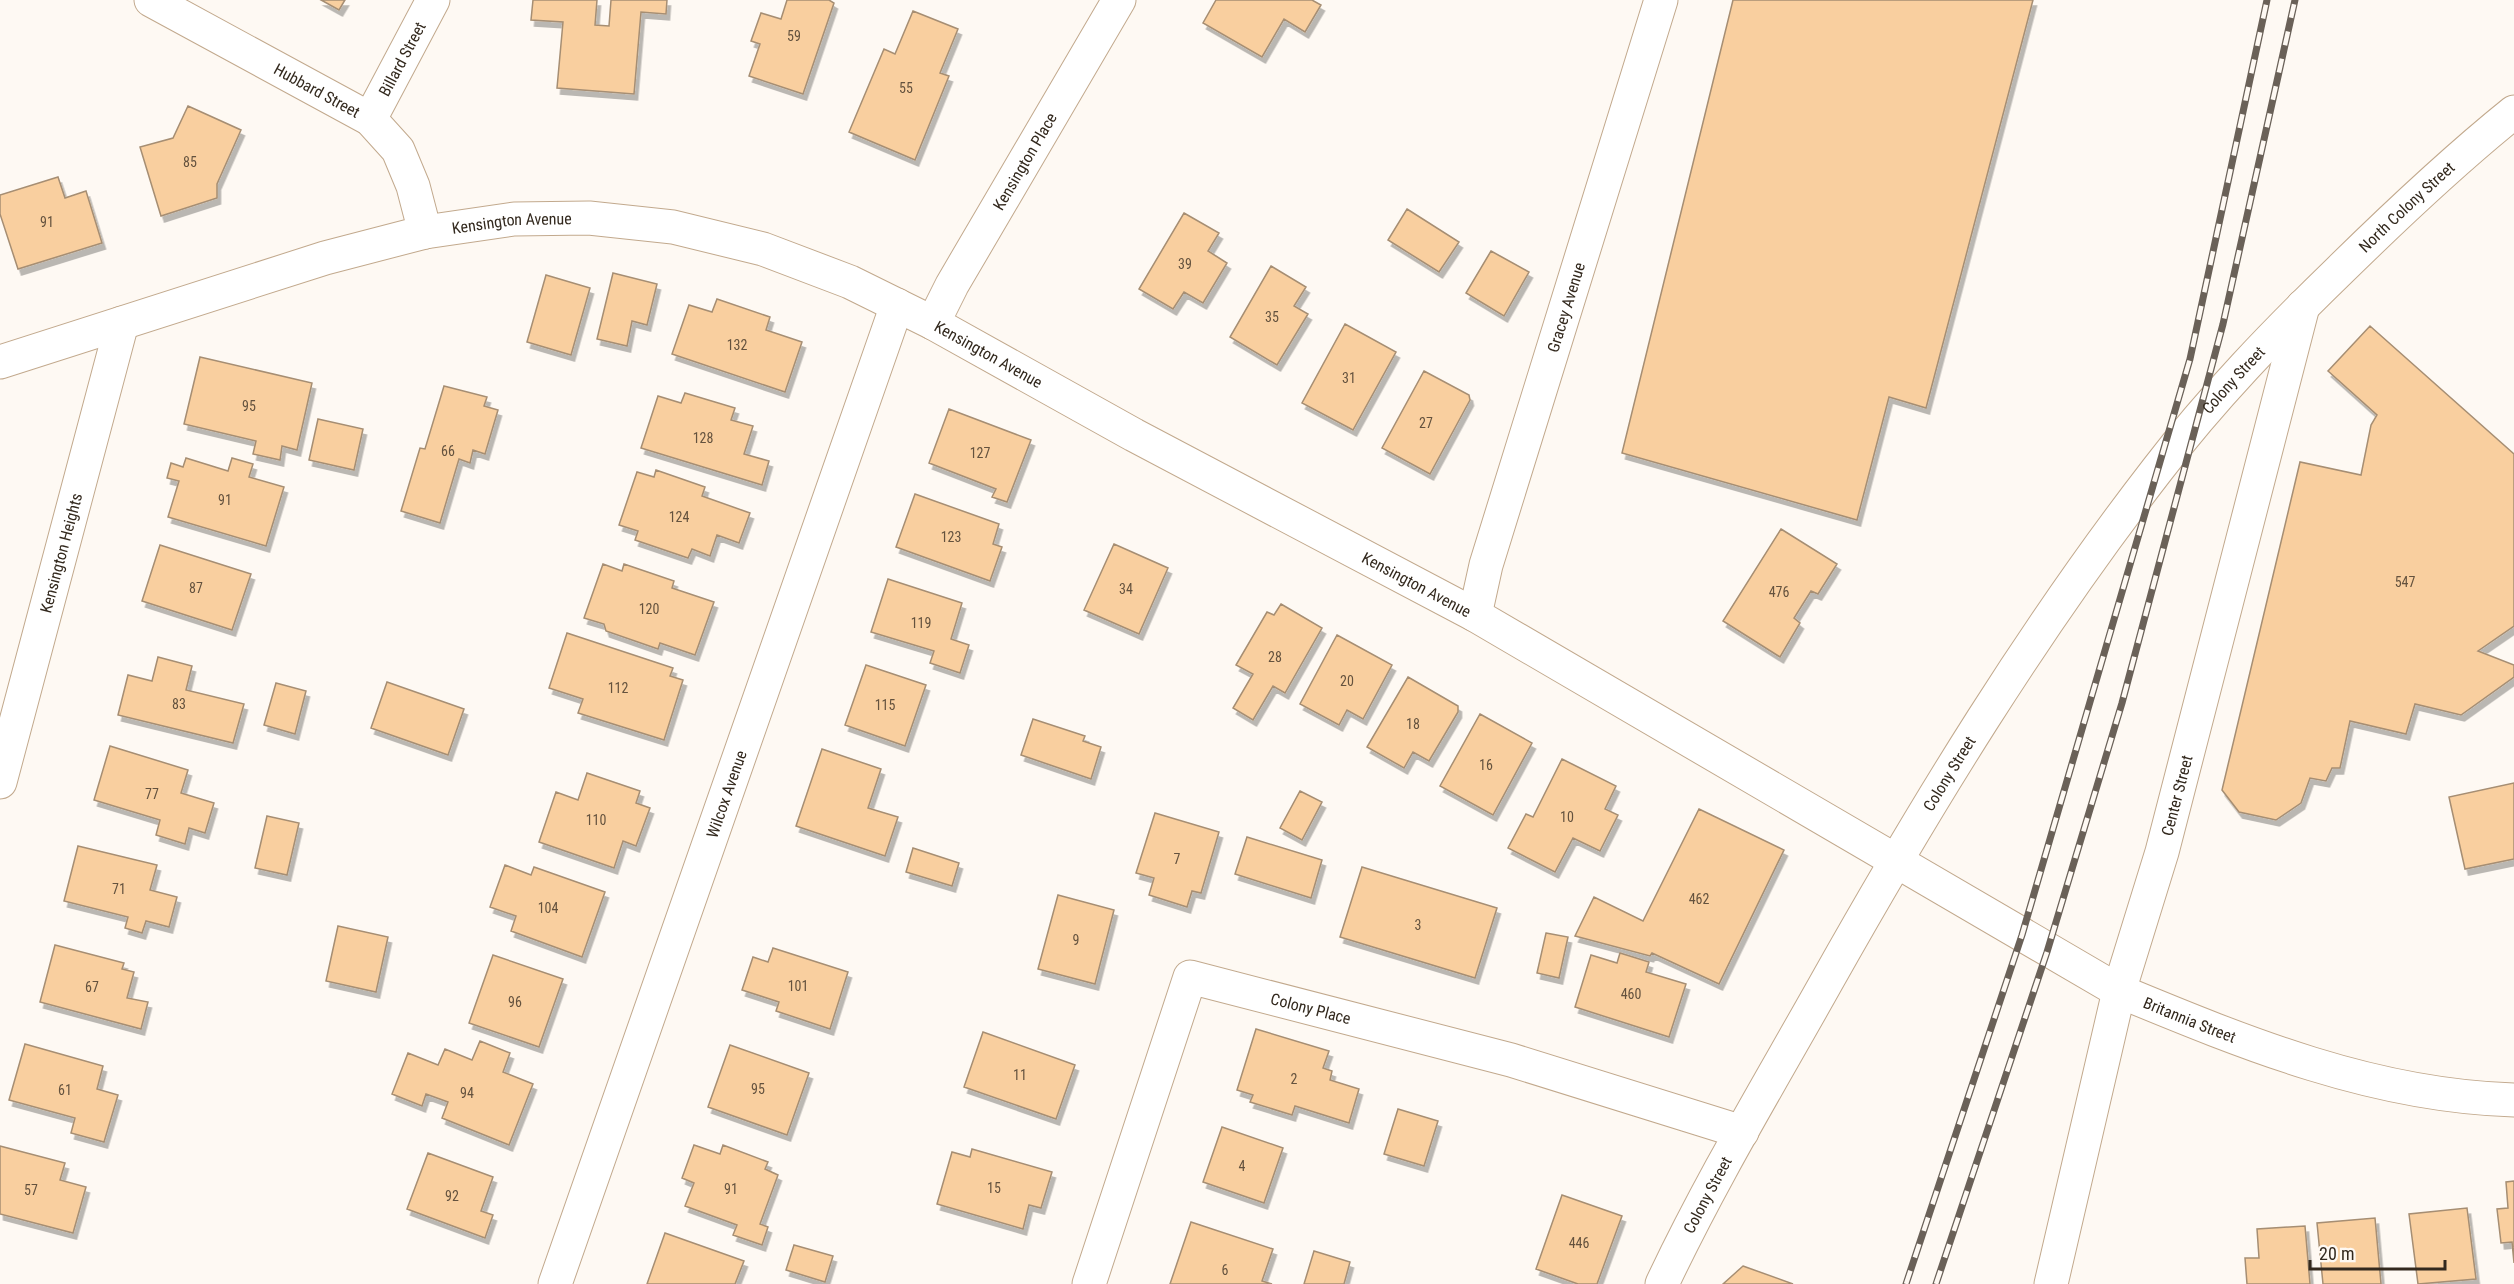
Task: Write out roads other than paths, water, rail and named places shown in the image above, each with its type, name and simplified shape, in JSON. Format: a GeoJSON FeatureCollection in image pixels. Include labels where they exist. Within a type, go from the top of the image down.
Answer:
{"type":"FeatureCollection","features":[{"type":"Feature","properties":{"kind":"street","name":"Hubbard Street"},"geometry":{"type":"LineString","coordinates":[[151,0],[370,119],[398,150],[413,186],[425,232]]}},
{"type":"Feature","properties":{"kind":"street","name":"Billard Street"},"geometry":{"type":"LineString","coordinates":[[370,119],[433,0]]}},
{"type":"Feature","properties":{"kind":"street","name":"Kensington Place"},"geometry":{"type":"LineString","coordinates":[[933,323],[958,275],[1119,0]]}},
{"type":"Feature","properties":{"kind":"street","name":"Gracey Avenue"},"geometry":{"type":"LineString","coordinates":[[1475,615],[1486,565],[1661,0]]}},
{"type":"Feature","properties":{"kind":"street","name":"North Colony Street"},"geometry":{"type":"LineString","coordinates":[[2303,306],[2403,209],[2514,112]]}},
{"type":"Feature","properties":{"kind":"street","name":"Kensington Avenue"},"geometry":{"type":"LineString","coordinates":[[0,362],[325,258],[425,232],[514,219],[590,218],[673,227],[763,249],[850,282],[933,323],[1134,435],[1475,615],[1896,859]]}},
{"type":"Feature","properties":{"kind":"street","name":"Wilcox Avenue"},"geometry":{"type":"LineString","coordinates":[[555,1284],[897,305]]}},
{"type":"Feature","properties":{"kind":"street","name":"Colony Street"},"geometry":{"type":"LineString","coordinates":[[1662,1284],[1684,1238],[1742,1132],[1896,859],[2015,670],[2097,550],[2158,468],[2244,367],[2303,306]]}},
{"type":"Feature","properties":{"kind":"street","name":"Center Street"},"geometry":{"type":"LineString","coordinates":[[2051,1284],[2119,991],[2168,830],[2303,306]]}},
{"type":"Feature","properties":{"kind":"street","name":"Kensington Heights"},"geometry":{"type":"LineString","coordinates":[[0,782],[122,323]]}},
{"type":"Feature","properties":{"kind":"street","name":"Britannia Street"},"geometry":{"type":"LineString","coordinates":[[1896,859],[2047,951],[2119,991],[2228,1036],[2331,1071],[2424,1092],[2514,1100]]}},
{"type":"Feature","properties":{"kind":"street","name":"Colony Place"},"geometry":{"type":"LineString","coordinates":[[1089,1284],[1190,977],[1511,1060],[1742,1132]]}},
{"type":"Feature","properties":{"kind":"railway"},"geometry":{"type":"LineString","coordinates":[[1906,1284],[2022,935],[2190,359],[2267,0]]}},
{"type":"Feature","properties":{"kind":"railway"},"geometry":{"type":"LineString","coordinates":[[1936,1284],[2047,952],[2122,703],[2223,324],[2295,0]]}}]}
